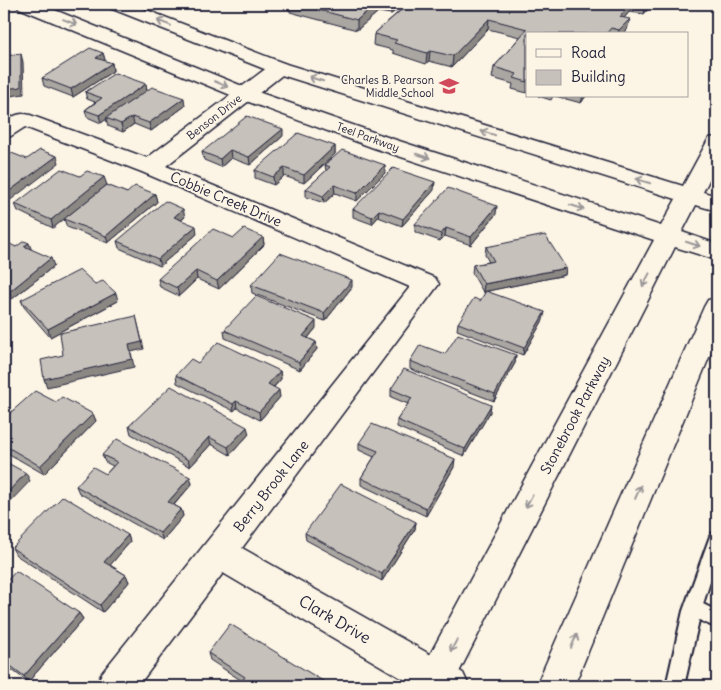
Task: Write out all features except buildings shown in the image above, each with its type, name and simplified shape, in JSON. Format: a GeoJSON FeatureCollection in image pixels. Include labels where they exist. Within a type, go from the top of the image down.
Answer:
{"type":"FeatureCollection","features":[{"type":"Feature","properties":{"kind":"main road","name":"Teel Parkway"},"geometry":{"type":"LineString","coordinates":[[25,4],[245,94],[382,143],[717,252]]}},
{"type":"Feature","properties":{"kind":"main road"},"geometry":{"type":"LineString","coordinates":[[116,4],[279,68],[717,204]]}},
{"type":"Feature","properties":{"kind":"main road","name":"Benson Drive"},"geometry":{"type":"LineString","coordinates":[[150,168],[279,68]]}},
{"type":"Feature","properties":{"kind":"main road","name":"Cobbie Creek Drive"},"geometry":{"type":"LineString","coordinates":[[4,132],[24,119],[150,168],[426,284]]}},
{"type":"Feature","properties":{"kind":"main road","name":"Stonebrook Parkway"},"geometry":{"type":"LineString","coordinates":[[439,684],[717,144]]}},
{"type":"Feature","properties":{"kind":"main road","name":"Berry Brook Lane"},"geometry":{"type":"LineString","coordinates":[[115,686],[426,284]]}},
{"type":"Feature","properties":{"kind":"main road"},"geometry":{"type":"LineString","coordinates":[[555,686],[717,307]]}},
{"type":"Feature","properties":{"kind":"main road","name":"Clark Drive"},"geometry":{"type":"LineString","coordinates":[[219,553],[439,684]]}},
{"type":"Feature","properties":{"kind":"lane"},"geometry":{"type":"LineString","coordinates":[[675,686],[680,659],[706,564],[717,539]]}},
{"type":"Feature","properties":{"kind":"lane"},"geometry":{"type":"LineString","coordinates":[[694,609],[717,620]]}},
{"type":"Feature","properties":{"kind":"place","name":"Charles B. Pearson Middle School"},"geometry":{"type":"Point","coordinates":[449,86]}}]}
